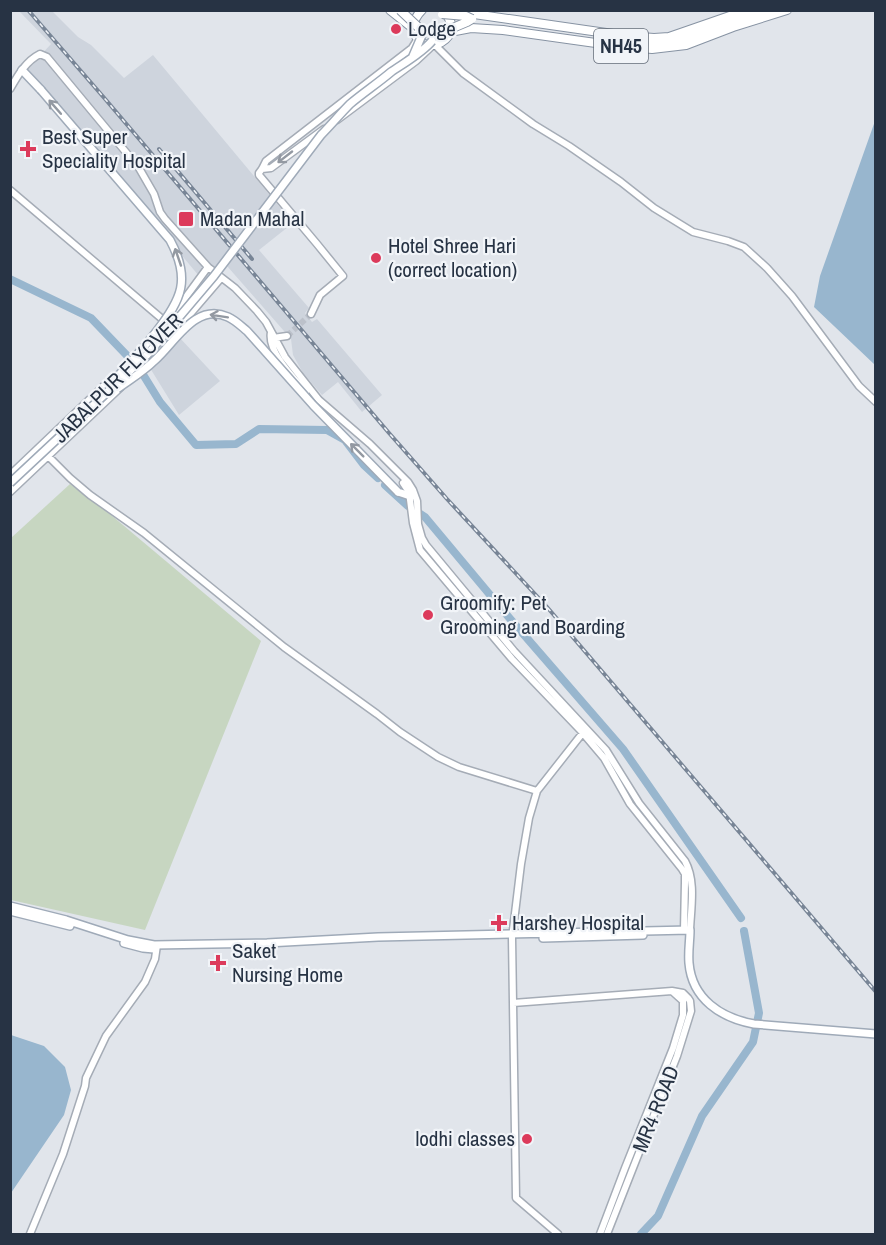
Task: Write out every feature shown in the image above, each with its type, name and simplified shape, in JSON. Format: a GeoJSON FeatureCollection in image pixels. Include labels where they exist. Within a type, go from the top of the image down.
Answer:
{"type":"FeatureCollection","features":[{"type":"Feature","properties":{"kind":"highway"},"geometry":{"type":"LineString","coordinates":[[390,10],[433,44]]}},
{"type":"Feature","properties":{"kind":"highway"},"geometry":{"type":"LineString","coordinates":[[400,10],[418,32]]}},
{"type":"Feature","properties":{"kind":"highway","name":"NH45"},"geometry":{"type":"LineString","coordinates":[[434,11],[464,12],[654,38],[682,34],[747,10]]}},
{"type":"Feature","properties":{"kind":"highway"},"geometry":{"type":"LineString","coordinates":[[418,32],[419,19],[423,14],[434,11],[472,19],[660,44],[766,10]]}},
{"type":"Feature","properties":{"kind":"highway","name":"NH45"},"geometry":{"type":"LineString","coordinates":[[433,44],[449,31],[471,28],[652,49],[686,45],[787,10]]}},
{"type":"Feature","properties":{"kind":"highway"},"geometry":{"type":"LineString","coordinates":[[434,11],[447,21],[449,31],[472,19]]}},
{"type":"Feature","properties":{"kind":"main road","name":"JABALPUR FLYOVER"},"geometry":{"type":"LineString","coordinates":[[413,56],[418,32]]}},
{"type":"Feature","properties":{"kind":"main road","name":"JABALPUR FLYOVER"},"geometry":{"type":"LineString","coordinates":[[10,483],[147,356],[214,276],[338,116],[351,103],[413,56],[433,44]]}},
{"type":"Feature","properties":{"kind":"main road"},"geometry":{"type":"LineString","coordinates":[[22,70],[170,240],[178,254],[181,267],[180,290],[173,309],[150,340],[111,384],[106,394]]}},
{"type":"Feature","properties":{"kind":"main road"},"geometry":{"type":"LineString","coordinates":[[106,394],[113,392],[154,362],[192,321],[209,314],[228,316],[247,331],[313,405],[398,492],[413,499]]}},
{"type":"Feature","properties":{"kind":"main road"},"geometry":{"type":"LineString","coordinates":[[10,906],[49,915],[157,947]]}},
{"type":"Feature","properties":{"kind":"main road"},"geometry":{"type":"LineString","coordinates":[[10,911],[70,926],[132,946],[157,947],[298,946],[512,936],[687,932],[689,966],[698,991],[718,1012],[741,1022],[754,1024],[876,1034]]}},
{"type":"Feature","properties":{"kind":"street"},"geometry":{"type":"LineString","coordinates":[[311,314],[320,295],[343,276],[259,175],[266,161],[412,48],[418,32]]}},
{"type":"Feature","properties":{"kind":"street"},"geometry":{"type":"LineString","coordinates":[[262,169],[271,168],[348,113],[416,61],[433,44],[463,73],[533,124],[621,182],[654,208],[693,232],[744,247],[792,296],[859,386],[876,402]]}},
{"type":"Feature","properties":{"kind":"street"},"geometry":{"type":"LineString","coordinates":[[10,89],[33,57],[40,54],[47,57],[139,168],[165,219],[208,267],[251,303],[266,322],[272,336],[272,348],[309,396],[401,480],[413,499],[420,550],[505,651],[606,750],[639,803],[680,853],[689,869],[692,886],[687,932]]}},
{"type":"Feature","properties":{"kind":"street"},"geometry":{"type":"LineString","coordinates":[[10,190],[176,331]]}},
{"type":"Feature","properties":{"kind":"street"},"geometry":{"type":"LineString","coordinates":[[10,475],[167,323],[208,267]]}},
{"type":"Feature","properties":{"kind":"street"},"geometry":{"type":"LineString","coordinates":[[10,492],[142,367],[221,278]]}},
{"type":"Feature","properties":{"kind":"street"},"geometry":{"type":"LineString","coordinates":[[272,336],[287,336]]}},
{"type":"Feature","properties":{"kind":"street"},"geometry":{"type":"LineString","coordinates":[[40,447],[90,495],[144,533],[284,646],[408,738],[438,758],[459,767],[537,791]]}},
{"type":"Feature","properties":{"kind":"street"},"geometry":{"type":"LineString","coordinates":[[558,1234],[516,1198],[512,936],[529,818],[537,791],[584,730]]}},
{"type":"Feature","properties":{"kind":"street"},"geometry":{"type":"LineString","coordinates":[[30,1234],[63,1154],[86,1086],[86,1078],[106,1036],[145,982],[155,959],[157,947]]}},
{"type":"Feature","properties":{"kind":"street"},"geometry":{"type":"LineString","coordinates":[[513,1003],[672,991]]}},
{"type":"Feature","properties":{"kind":"street","name":"MR4 ROAD"},"geometry":{"type":"LineString","coordinates":[[600,1234],[681,1023],[683,1001],[672,991]]}},
{"type":"Feature","properties":{"kind":"street","name":"MR4 ROAD"},"geometry":{"type":"LineString","coordinates":[[607,1234],[677,1056],[691,1011],[688,998],[683,993],[672,991]]}},
{"type":"Feature","properties":{"kind":"shaded area"},"geometry":{"type":"Polygon","coordinates":[[[19,11],[52,11],[124,78],[153,55],[293,223],[259,250],[309,308],[305,313],[312,322],[317,319],[382,395],[362,412],[338,382],[322,395],[303,373],[293,355],[291,339],[227,266],[204,282],[27,70],[51,44],[19,11]]]}},
{"type":"Feature","properties":{"kind":"shaded area"},"geometry":{"type":"Polygon","coordinates":[[[179,337],[220,381],[179,415],[150,368],[179,337]]]}},
{"type":"Feature","properties":{"kind":"green space"},"geometry":{"type":"Polygon","coordinates":[[[70,484],[111,515],[261,641],[145,930],[11,900],[11,538],[70,484]]]}},
{"type":"Feature","properties":{"kind":"water"},"geometry":{"type":"Polygon","coordinates":[[[875,121],[876,365],[814,307],[820,276],[875,121]]]}},
{"type":"Feature","properties":{"kind":"water"},"geometry":{"type":"Polygon","coordinates":[[[11,1035],[44,1046],[65,1067],[71,1090],[64,1115],[11,1193],[11,1035]]]}},
{"type":"Feature","properties":{"kind":"waterway"},"geometry":{"type":"LineString","coordinates":[[10,279],[91,318],[139,368],[160,402],[196,445],[236,444],[259,429],[327,430],[345,440],[364,465],[378,478]]}},
{"type":"Feature","properties":{"kind":"waterway"},"geometry":{"type":"LineString","coordinates":[[385,485],[408,506],[425,517],[623,749],[741,918]]}},
{"type":"Feature","properties":{"kind":"waterway"},"geometry":{"type":"LineString","coordinates":[[641,1234],[658,1216],[702,1116],[753,1042],[759,1013],[744,931]]}},
{"type":"Feature","properties":{"kind":"tunnel"},"geometry":{"type":"LineString","coordinates":[[287,336],[311,314]]}},
{"type":"Feature","properties":{"kind":"railway"},"geometry":{"type":"LineString","coordinates":[[28,10],[389,433],[547,607],[876,992]]}},
{"type":"Feature","properties":{"kind":"railway"},"geometry":{"type":"LineString","coordinates":[[159,149],[252,259]]}},
{"type":"Feature","properties":{"kind":"place","name":"Lodge"},"geometry":{"type":"Point","coordinates":[396,29]}},
{"type":"Feature","properties":{"kind":"place","name":"Best Super Speciality Hospital"},"geometry":{"type":"Point","coordinates":[28,149]}},
{"type":"Feature","properties":{"kind":"place","name":"Madan Mahal"},"geometry":{"type":"Point","coordinates":[186,219]}},
{"type":"Feature","properties":{"kind":"place","name":"Hotel Shree Hari (correct location)"},"geometry":{"type":"Point","coordinates":[376,258]}},
{"type":"Feature","properties":{"kind":"place","name":"Groomify: Pet Grooming and Boarding"},"geometry":{"type":"Point","coordinates":[428,615]}},
{"type":"Feature","properties":{"kind":"place","name":"Harshey Hospital"},"geometry":{"type":"Point","coordinates":[499,923]}},
{"type":"Feature","properties":{"kind":"place","name":"Saket Nursing Home"},"geometry":{"type":"Point","coordinates":[218,963]}},
{"type":"Feature","properties":{"kind":"place","name":"lodhi classes"},"geometry":{"type":"Point","coordinates":[527,1139]}}]}
